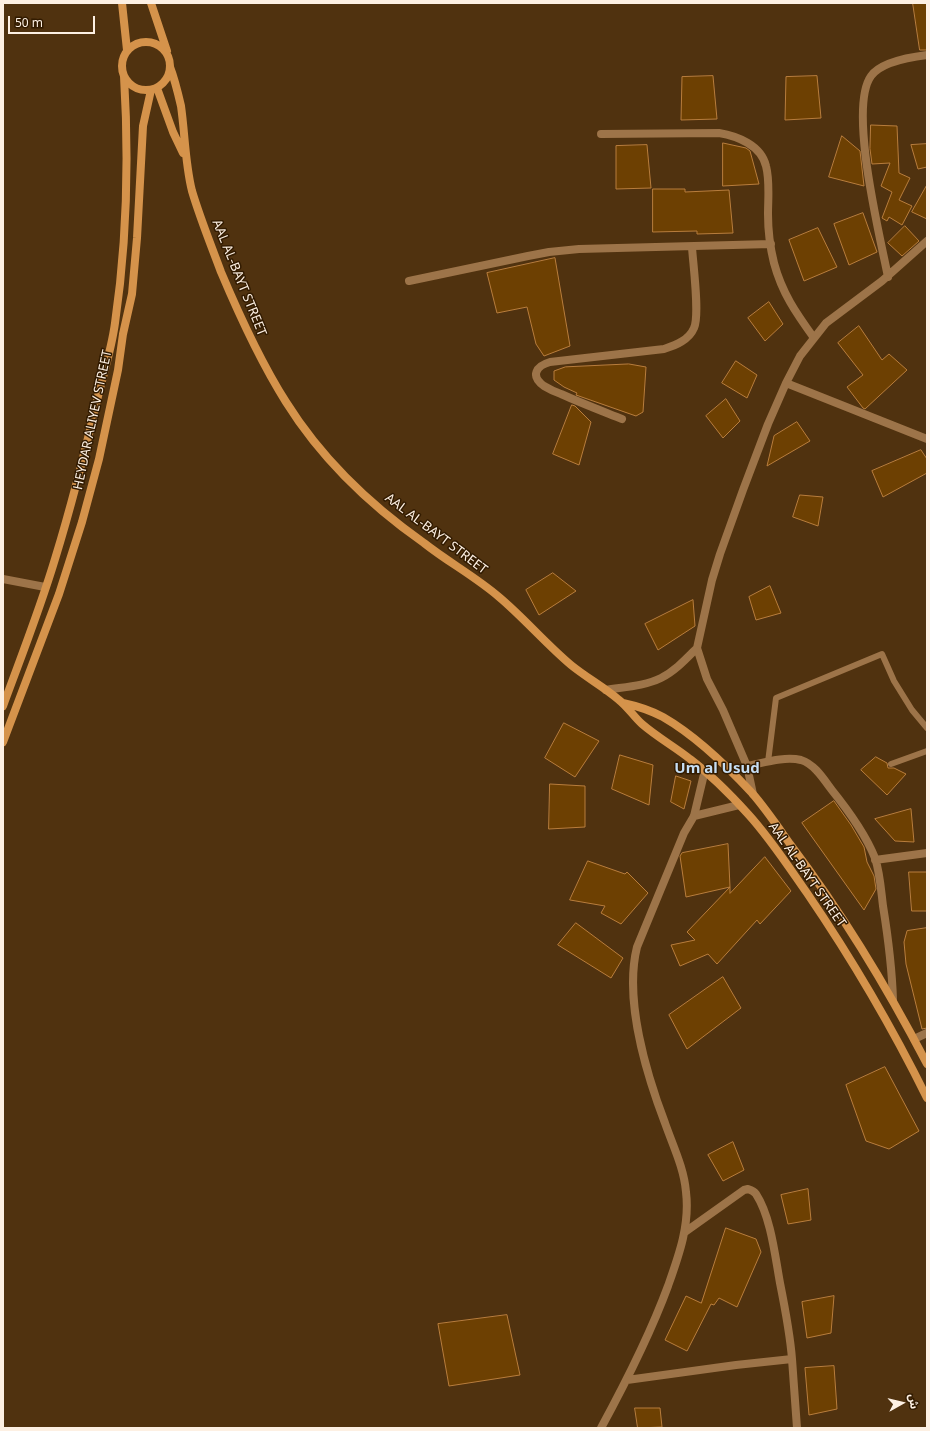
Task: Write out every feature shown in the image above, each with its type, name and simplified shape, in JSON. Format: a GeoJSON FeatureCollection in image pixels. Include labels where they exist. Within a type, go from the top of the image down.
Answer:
{"type":"FeatureCollection","features":[{"type":"Feature","properties":{"kind":"street"},"geometry":{"type":"LineString","coordinates":[[122,3],[127,50],[122,63],[124,76],[135,88],[144,90],[154,89],[166,79],[170,68],[170,60],[151,3]]}},
{"type":"Feature","properties":{"kind":"street"},"geometry":{"type":"LineString","coordinates":[[127,50],[140,42],[148,42],[156,43],[167,54]]}},
{"type":"Feature","properties":{"kind":"street"},"geometry":{"type":"LineString","coordinates":[[888,277],[875,214],[863,138],[863,109],[867,84],[875,71],[886,65],[911,57],[927,54]]}},
{"type":"Feature","properties":{"kind":"street","name":"AAL AL-BAYT STREET"},"geometry":{"type":"LineString","coordinates":[[170,68],[175,82],[181,109],[186,159],[192,190],[200,215],[239,315],[258,355],[286,402],[319,446],[348,480],[395,522],[498,596],[571,664],[623,703],[642,725],[705,770],[739,804],[767,837],[835,935],[871,992],[927,1098]]}},
{"type":"Feature","properties":{"kind":"street","name":"HEYDAR ALIYEV STREET"},"geometry":{"type":"LineString","coordinates":[[3,706],[55,560],[90,435],[110,354],[124,249],[126,212],[127,173],[124,76]]}},
{"type":"Feature","properties":{"kind":"street","name":"HEYDAR ALIYEV STREET"},"geometry":{"type":"LineString","coordinates":[[3,742],[59,594],[82,522],[99,459],[132,294],[137,238],[143,126],[154,89]]}},
{"type":"Feature","properties":{"kind":"street","name":"AAL AL-BAYT STREET"},"geometry":{"type":"LineString","coordinates":[[154,89],[186,159]]}},
{"type":"Feature","properties":{"kind":"street"},"geometry":{"type":"LineString","coordinates":[[601,134],[728,134],[748,143],[759,152],[766,164],[771,244],[774,264],[786,296],[793,309],[814,338]]}},
{"type":"Feature","properties":{"kind":"street"},"geometry":{"type":"LineString","coordinates":[[753,794],[747,766],[723,710],[707,680],[697,648],[712,580],[720,554],[768,424],[800,356],[826,323],[888,277],[927,241]]}},
{"type":"Feature","properties":{"kind":"street"},"geometry":{"type":"LineString","coordinates":[[409,281],[549,252],[579,249],[771,244]]}},
{"type":"Feature","properties":{"kind":"street"},"geometry":{"type":"LineString","coordinates":[[622,419],[569,398],[544,386],[538,380],[536,372],[542,364],[550,362],[664,349],[683,341],[695,328],[696,320],[692,247]]}},
{"type":"Feature","properties":{"kind":"street"},"geometry":{"type":"LineString","coordinates":[[786,383],[927,439]]}},
{"type":"Feature","properties":{"kind":"street"},"geometry":{"type":"LineString","coordinates":[[3,579],[45,587]]}},
{"type":"Feature","properties":{"kind":"street"},"geometry":{"type":"LineString","coordinates":[[606,690],[644,684],[660,679],[678,666],[697,648]]}},
{"type":"Feature","properties":{"kind":"street","name":"AAL AL-BAYT STREET"},"geometry":{"type":"LineString","coordinates":[[623,703],[648,710],[679,727],[721,762],[753,794],[815,877],[863,951],[893,1000],[927,1064]]}},
{"type":"Feature","properties":{"kind":"street"},"geometry":{"type":"LineString","coordinates":[[747,766],[793,759],[803,761],[821,775],[850,812],[871,849],[881,886],[892,968],[893,1000]]}},
{"type":"Feature","properties":{"kind":"street"},"geometry":{"type":"LineString","coordinates":[[602,1428],[627,1380],[662,1302],[685,1232],[686,1192],[682,1172],[643,1056],[633,974],[637,946],[684,833],[694,816],[705,770]]}},
{"type":"Feature","properties":{"kind":"street"},"geometry":{"type":"LineString","coordinates":[[694,816],[739,804]]}},
{"type":"Feature","properties":{"kind":"street"},"geometry":{"type":"LineString","coordinates":[[767,837],[777,826]]}},
{"type":"Feature","properties":{"kind":"street"},"geometry":{"type":"LineString","coordinates":[[875,860],[927,853]]}},
{"type":"Feature","properties":{"kind":"street"},"geometry":{"type":"LineString","coordinates":[[914,1039],[927,1033]]}},
{"type":"Feature","properties":{"kind":"street"},"geometry":{"type":"LineString","coordinates":[[685,1232],[744,1190],[748,1189],[755,1193],[762,1206],[774,1249],[791,1341],[797,1428]]}},
{"type":"Feature","properties":{"kind":"street"},"geometry":{"type":"LineString","coordinates":[[627,1380],[792,1359]]}},
{"type":"Feature","properties":{"kind":"lane"},"geometry":{"type":"LineString","coordinates":[[768,762],[776,698],[882,654],[894,680],[912,710],[927,728]]}},
{"type":"Feature","properties":{"kind":"lane"},"geometry":{"type":"LineString","coordinates":[[891,764],[927,751]]}},
{"type":"Feature","properties":{"kind":"building"},"geometry":{"type":"Polygon","coordinates":[[[913,3],[927,3],[927,50],[920,50],[913,3]]]}},
{"type":"Feature","properties":{"kind":"building"},"geometry":{"type":"Polygon","coordinates":[[[713,76],[717,119],[681,120],[682,77],[713,76]]]}},
{"type":"Feature","properties":{"kind":"building"},"geometry":{"type":"Polygon","coordinates":[[[817,76],[821,118],[785,120],[786,77],[817,76]]]}},
{"type":"Feature","properties":{"kind":"building"},"geometry":{"type":"Polygon","coordinates":[[[871,125],[897,126],[899,173],[910,178],[899,200],[912,206],[902,225],[889,217],[887,221],[882,218],[892,192],[881,186],[890,163],[872,164],[870,149],[871,125]]]}},
{"type":"Feature","properties":{"kind":"building"},"geometry":{"type":"Polygon","coordinates":[[[842,136],[860,151],[864,186],[829,177],[842,136]]]}},
{"type":"Feature","properties":{"kind":"building"},"geometry":{"type":"Polygon","coordinates":[[[723,143],[746,148],[750,151],[759,184],[723,186],[723,143]]]}},
{"type":"Feature","properties":{"kind":"building"},"geometry":{"type":"Polygon","coordinates":[[[927,144],[927,167],[918,169],[911,145],[927,144]]]}},
{"type":"Feature","properties":{"kind":"building"},"geometry":{"type":"Polygon","coordinates":[[[647,145],[651,188],[616,189],[616,146],[647,145]]]}},
{"type":"Feature","properties":{"kind":"building"},"geometry":{"type":"Polygon","coordinates":[[[927,185],[927,219],[912,212],[927,185]]]}},
{"type":"Feature","properties":{"kind":"building"},"geometry":{"type":"Polygon","coordinates":[[[653,189],[685,189],[685,192],[729,190],[733,233],[697,234],[697,231],[653,232],[653,189]]]}},
{"type":"Feature","properties":{"kind":"building"},"geometry":{"type":"Polygon","coordinates":[[[863,213],[877,252],[849,265],[834,224],[863,213]]]}},
{"type":"Feature","properties":{"kind":"building"},"geometry":{"type":"Polygon","coordinates":[[[905,226],[919,241],[902,256],[888,243],[905,226]]]}},
{"type":"Feature","properties":{"kind":"building"},"geometry":{"type":"Polygon","coordinates":[[[818,228],[837,267],[804,281],[789,240],[818,228]]]}},
{"type":"Feature","properties":{"kind":"building"},"geometry":{"type":"Polygon","coordinates":[[[555,258],[570,346],[544,356],[536,344],[527,307],[497,313],[487,273],[555,258]]]}},
{"type":"Feature","properties":{"kind":"building"},"geometry":{"type":"Polygon","coordinates":[[[769,302],[783,324],[765,341],[748,318],[769,302]]]}},
{"type":"Feature","properties":{"kind":"building"},"geometry":{"type":"Polygon","coordinates":[[[859,326],[882,360],[889,354],[907,370],[865,409],[847,387],[863,375],[838,343],[859,326]]]}},
{"type":"Feature","properties":{"kind":"building"},"geometry":{"type":"Polygon","coordinates":[[[736,361],[757,375],[747,398],[722,383],[736,361]]]}},
{"type":"Feature","properties":{"kind":"building"},"geometry":{"type":"Polygon","coordinates":[[[629,364],[646,367],[643,412],[636,416],[576,395],[577,393],[554,380],[554,371],[565,367],[629,364]]]}},
{"type":"Feature","properties":{"kind":"building"},"geometry":{"type":"Polygon","coordinates":[[[726,399],[740,421],[723,438],[706,416],[726,399]]]}},
{"type":"Feature","properties":{"kind":"building"},"geometry":{"type":"Polygon","coordinates":[[[572,405],[575,406],[591,422],[579,465],[553,454],[572,405]]]}},
{"type":"Feature","properties":{"kind":"building"},"geometry":{"type":"Polygon","coordinates":[[[797,422],[810,441],[767,466],[774,436],[797,422]]]}},
{"type":"Feature","properties":{"kind":"building"},"geometry":{"type":"Polygon","coordinates":[[[921,450],[927,459],[927,473],[883,497],[872,471],[921,450]]]}},
{"type":"Feature","properties":{"kind":"building"},"geometry":{"type":"Polygon","coordinates":[[[800,495],[823,497],[818,526],[793,517],[800,495]]]}},
{"type":"Feature","properties":{"kind":"building"},"geometry":{"type":"Polygon","coordinates":[[[553,573],[576,591],[539,615],[526,590],[553,573]]]}},
{"type":"Feature","properties":{"kind":"building"},"geometry":{"type":"Polygon","coordinates":[[[770,586],[781,613],[756,620],[749,597],[770,586]]]}},
{"type":"Feature","properties":{"kind":"building"},"geometry":{"type":"Polygon","coordinates":[[[693,600],[695,626],[658,650],[645,624],[693,600]]]}},
{"type":"Feature","properties":{"kind":"building"},"geometry":{"type":"Polygon","coordinates":[[[564,723],[599,741],[575,777],[545,758],[564,723]]]}},
{"type":"Feature","properties":{"kind":"building"},"geometry":{"type":"Polygon","coordinates":[[[620,755],[653,765],[649,805],[612,789],[620,755]]]}},
{"type":"Feature","properties":{"kind":"building"},"geometry":{"type":"Polygon","coordinates":[[[876,757],[887,763],[888,768],[894,768],[906,774],[887,795],[861,770],[876,757]]]}},
{"type":"Feature","properties":{"kind":"building"},"geometry":{"type":"Polygon","coordinates":[[[676,776],[691,781],[684,809],[671,802],[676,776]]]}},
{"type":"Feature","properties":{"kind":"building"},"geometry":{"type":"Polygon","coordinates":[[[550,784],[585,786],[585,827],[549,829],[550,784]]]}},
{"type":"Feature","properties":{"kind":"building"},"geometry":{"type":"Polygon","coordinates":[[[834,801],[864,847],[867,862],[874,876],[876,889],[864,910],[802,823],[834,801]]]}},
{"type":"Feature","properties":{"kind":"building"},"geometry":{"type":"Polygon","coordinates":[[[911,809],[914,842],[895,841],[875,819],[911,809]]]}},
{"type":"Feature","properties":{"kind":"building"},"geometry":{"type":"Polygon","coordinates":[[[728,844],[730,887],[686,897],[680,856],[682,853],[728,844]]]}},
{"type":"Feature","properties":{"kind":"building"},"geometry":{"type":"Polygon","coordinates":[[[765,857],[791,891],[760,924],[757,920],[717,964],[708,954],[680,966],[671,945],[695,940],[687,932],[730,887],[730,893],[765,857]]]}},
{"type":"Feature","properties":{"kind":"building"},"geometry":{"type":"Polygon","coordinates":[[[588,861],[625,874],[627,872],[648,893],[621,924],[601,913],[605,906],[570,900],[588,861]]]}},
{"type":"Feature","properties":{"kind":"building"},"geometry":{"type":"Polygon","coordinates":[[[909,872],[927,872],[927,911],[912,911],[909,872]]]}},
{"type":"Feature","properties":{"kind":"building"},"geometry":{"type":"Polygon","coordinates":[[[576,923],[623,958],[611,978],[558,945],[576,923]]]}},
{"type":"Feature","properties":{"kind":"building"},"geometry":{"type":"Polygon","coordinates":[[[927,928],[927,1028],[922,1029],[906,964],[904,942],[907,931],[927,928]]]}},
{"type":"Feature","properties":{"kind":"building"},"geometry":{"type":"Polygon","coordinates":[[[723,977],[741,1008],[687,1049],[669,1015],[723,977]]]}},
{"type":"Feature","properties":{"kind":"building"},"geometry":{"type":"Polygon","coordinates":[[[885,1067],[919,1131],[889,1149],[866,1141],[846,1085],[885,1067]]]}},
{"type":"Feature","properties":{"kind":"building"},"geometry":{"type":"Polygon","coordinates":[[[733,1142],[744,1170],[723,1181],[708,1155],[733,1142]]]}},
{"type":"Feature","properties":{"kind":"building"},"geometry":{"type":"Polygon","coordinates":[[[808,1189],[811,1220],[788,1224],[781,1195],[808,1189]]]}},
{"type":"Feature","properties":{"kind":"building"},"geometry":{"type":"Polygon","coordinates":[[[726,1228],[756,1239],[761,1252],[737,1307],[719,1298],[714,1305],[711,1304],[687,1351],[665,1340],[686,1296],[701,1303],[726,1228]]]}},
{"type":"Feature","properties":{"kind":"building"},"geometry":{"type":"Polygon","coordinates":[[[834,1296],[831,1333],[807,1338],[802,1302],[834,1296]]]}},
{"type":"Feature","properties":{"kind":"building"},"geometry":{"type":"Polygon","coordinates":[[[507,1315],[520,1375],[449,1386],[438,1324],[507,1315]]]}},
{"type":"Feature","properties":{"kind":"building"},"geometry":{"type":"Polygon","coordinates":[[[834,1366],[837,1409],[809,1415],[805,1368],[834,1366]]]}},
{"type":"Feature","properties":{"kind":"building"},"geometry":{"type":"Polygon","coordinates":[[[635,1408],[660,1408],[662,1427],[638,1428],[635,1408]]]}},
{"type":"Feature","properties":{"kind":"district","name":"Um al Usud"},"geometry":{"type":"Point","coordinates":[717,769]}}]}
